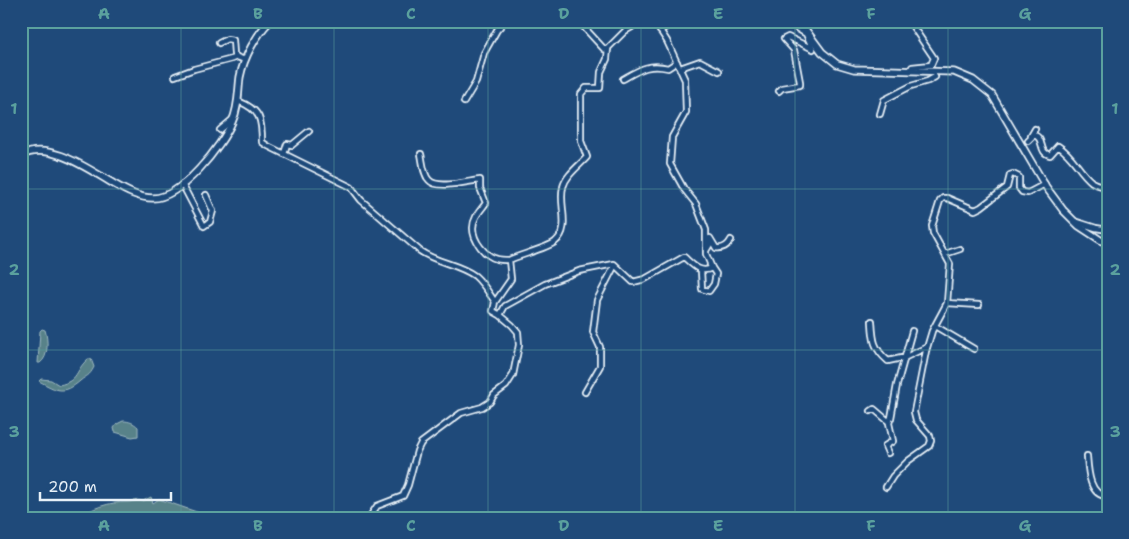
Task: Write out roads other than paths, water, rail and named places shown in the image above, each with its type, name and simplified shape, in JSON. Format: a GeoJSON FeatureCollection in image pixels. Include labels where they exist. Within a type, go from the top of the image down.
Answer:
{"type":"FeatureCollection","features":[{"type":"Feature","properties":{"kind":"main road"},"geometry":{"type":"LineString","coordinates":[[21,156],[28,152],[54,153],[69,158],[132,194],[147,198],[164,196],[193,174],[222,140],[234,118],[238,101],[240,76],[245,60],[260,33],[270,21]]}},
{"type":"Feature","properties":{"kind":"main road"},"geometry":{"type":"LineString","coordinates":[[799,21],[822,52],[837,64],[854,69],[954,72],[973,80],[992,95],[1045,184],[1063,210],[1078,226],[1108,245]]}},
{"type":"Feature","properties":{"kind":"street"},"geometry":{"type":"LineString","coordinates":[[464,102],[476,82],[484,53],[497,30],[505,21]]}},
{"type":"Feature","properties":{"kind":"street"},"geometry":{"type":"LineString","coordinates":[[421,154],[428,180],[432,182],[444,184],[480,180],[480,188],[486,204],[476,215],[474,234],[484,251],[497,259],[509,260],[549,246],[557,241],[564,224],[563,186],[570,175],[587,157],[581,141],[582,94],[586,88],[600,88],[601,72],[607,59],[608,50],[625,31],[632,27],[632,21]]}},
{"type":"Feature","properties":{"kind":"street"},"geometry":{"type":"LineString","coordinates":[[500,316],[505,306],[544,284],[579,271],[615,265],[634,282],[645,279],[684,257],[701,271],[705,272],[712,268],[706,251],[706,230],[696,204],[684,189],[670,164],[672,137],[686,112],[685,80],[667,41],[654,21]]}},
{"type":"Feature","properties":{"kind":"street"},"geometry":{"type":"LineString","coordinates":[[660,31],[675,21]]}},
{"type":"Feature","properties":{"kind":"street"},"geometry":{"type":"LineString","coordinates":[[779,92],[782,88],[800,85],[794,50],[784,38],[788,37],[814,49],[808,35],[785,21]]}},
{"type":"Feature","properties":{"kind":"street"},"geometry":{"type":"LineString","coordinates":[[909,21],[934,58],[931,65],[912,67],[910,71]]}},
{"type":"Feature","properties":{"kind":"street"},"geometry":{"type":"LineString","coordinates":[[581,24],[604,49],[608,50]]}},
{"type":"Feature","properties":{"kind":"street"},"geometry":{"type":"LineString","coordinates":[[219,43],[227,39],[233,40],[234,54],[245,60]]}},
{"type":"Feature","properties":{"kind":"street"},"geometry":{"type":"LineString","coordinates":[[175,76],[237,57]]}},
{"type":"Feature","properties":{"kind":"street"},"geometry":{"type":"LineString","coordinates":[[680,68],[700,61],[719,71]]}},
{"type":"Feature","properties":{"kind":"street"},"geometry":{"type":"LineString","coordinates":[[623,79],[648,66],[654,65],[668,68],[677,62]]}},
{"type":"Feature","properties":{"kind":"street"},"geometry":{"type":"LineString","coordinates":[[880,114],[884,100],[910,86],[935,77]]}},
{"type":"Feature","properties":{"kind":"street"},"geometry":{"type":"LineString","coordinates":[[238,101],[251,108],[261,120],[262,142],[351,187],[361,200],[420,251],[430,258],[459,268],[474,276],[485,286],[495,302]]}},
{"type":"Feature","properties":{"kind":"street"},"geometry":{"type":"LineString","coordinates":[[220,130],[234,118]]}},
{"type":"Feature","properties":{"kind":"street"},"geometry":{"type":"LineString","coordinates":[[1024,148],[1035,129]]}},
{"type":"Feature","properties":{"kind":"street"},"geometry":{"type":"LineString","coordinates":[[284,154],[288,144],[292,145],[309,131]]}},
{"type":"Feature","properties":{"kind":"street"},"geometry":{"type":"LineString","coordinates":[[1028,141],[1034,135],[1038,136],[1043,151],[1050,155],[1058,146],[1067,152],[1094,184],[1108,188]]}},
{"type":"Feature","properties":{"kind":"street"},"geometry":{"type":"LineString","coordinates":[[886,487],[893,476],[908,461],[929,446],[931,441],[928,432],[916,420],[914,412],[927,347],[947,303],[950,264],[933,233],[932,226],[940,202],[943,198],[947,198],[975,210],[1007,187],[1010,175],[1013,174],[1019,177],[1019,188],[1022,192],[1028,193],[1045,184]]}},
{"type":"Feature","properties":{"kind":"street"},"geometry":{"type":"LineString","coordinates":[[182,184],[204,226],[210,222],[212,211],[206,195]]}},
{"type":"Feature","properties":{"kind":"street"},"geometry":{"type":"LineString","coordinates":[[1073,220],[1108,230]]}},
{"type":"Feature","properties":{"kind":"street"},"geometry":{"type":"LineString","coordinates":[[706,251],[710,244],[710,238],[716,248],[719,249],[731,240]]}},
{"type":"Feature","properties":{"kind":"street"},"geometry":{"type":"LineString","coordinates":[[945,254],[960,249]]}},
{"type":"Feature","properties":{"kind":"street"},"geometry":{"type":"LineString","coordinates":[[369,518],[377,506],[403,496],[421,443],[462,414],[490,402],[506,386],[513,375],[519,345],[518,332],[512,324],[493,311],[495,302],[511,279],[509,260]]}},
{"type":"Feature","properties":{"kind":"street"},"geometry":{"type":"LineString","coordinates":[[585,392],[600,366],[600,347],[593,332],[597,300],[615,265]]}},
{"type":"Feature","properties":{"kind":"street"},"geometry":{"type":"LineString","coordinates":[[701,271],[702,289],[709,291],[714,284],[716,274],[710,265]]}},
{"type":"Feature","properties":{"kind":"street"},"geometry":{"type":"LineString","coordinates":[[947,303],[979,305]]}},
{"type":"Feature","properties":{"kind":"street"},"geometry":{"type":"LineString","coordinates":[[872,321],[874,343],[877,351],[888,361],[906,357],[927,347]]}},
{"type":"Feature","properties":{"kind":"street"},"geometry":{"type":"LineString","coordinates":[[935,326],[974,349]]}},
{"type":"Feature","properties":{"kind":"street"},"geometry":{"type":"LineString","coordinates":[[888,453],[885,446],[893,441],[889,423],[912,331]]}},
{"type":"Feature","properties":{"kind":"street"},"geometry":{"type":"LineString","coordinates":[[872,411],[874,409],[886,420],[890,420]]}},
{"type":"Feature","properties":{"kind":"street"},"geometry":{"type":"LineString","coordinates":[[1087,456],[1090,478],[1097,493],[1108,496]]}}]}
